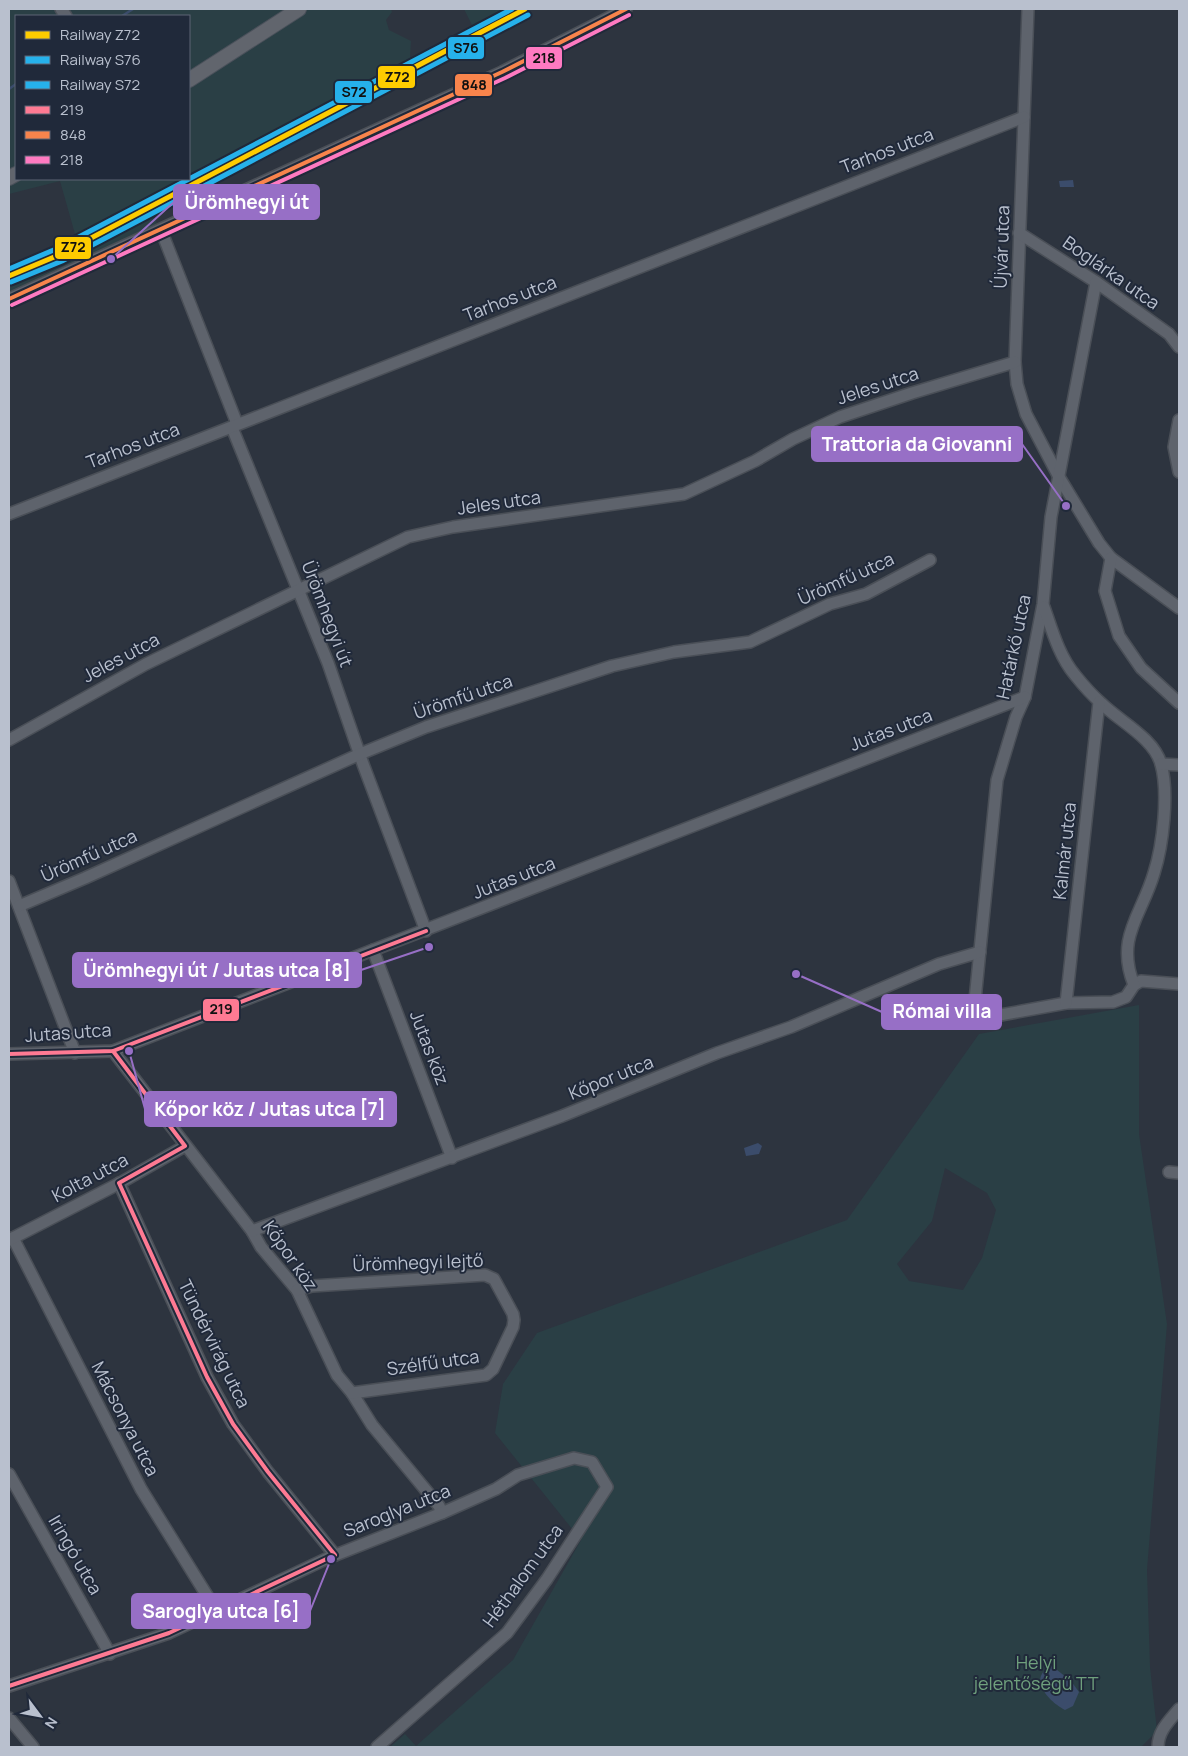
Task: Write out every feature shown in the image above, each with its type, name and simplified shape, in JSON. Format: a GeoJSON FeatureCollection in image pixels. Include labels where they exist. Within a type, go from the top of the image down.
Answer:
{"type":"FeatureCollection","features":[{"type":"Feature","properties":{"kind":"main road"},"geometry":{"type":"LineString","coordinates":[[190,79],[299,9]]}},
{"type":"Feature","properties":{"kind":"street"},"geometry":{"type":"LineString","coordinates":[[9,299],[502,72],[626,9]]}},
{"type":"Feature","properties":{"kind":"street","name":"Újvár utca"},"geometry":{"type":"LineString","coordinates":[[1028,9],[1015,362],[1017,384],[1026,414],[1088,527],[1111,558],[1179,608]]}},
{"type":"Feature","properties":{"kind":"street","name":"Tarhos utca"},"geometry":{"type":"LineString","coordinates":[[9,514],[1024,117]]}},
{"type":"Feature","properties":{"kind":"street","name":"Ürömhegyi út"},"geometry":{"type":"LineString","coordinates":[[161,230],[236,421],[233,430],[299,589],[426,931]]}},
{"type":"Feature","properties":{"kind":"street","name":"Boglárka utca"},"geometry":{"type":"LineString","coordinates":[[1020,233],[1096,282],[1169,334],[1179,347]]}},
{"type":"Feature","properties":{"kind":"street","name":"Határkő utca"},"geometry":{"type":"LineString","coordinates":[[1066,1003],[973,1020],[997,780],[1024,697],[1043,604],[1051,517],[1096,282]]}},
{"type":"Feature","properties":{"kind":"street","name":"Jeles utca"},"geometry":{"type":"LineString","coordinates":[[9,740],[146,664],[386,546],[420,534],[684,494],[755,461],[793,439],[840,417],[1015,362]]}},
{"type":"Feature","properties":{"kind":"street"},"geometry":{"type":"LineString","coordinates":[[1179,420],[1174,446],[1179,472]]}},
{"type":"Feature","properties":{"kind":"street"},"geometry":{"type":"LineString","coordinates":[[1111,558],[1105,591],[1120,636],[1141,668],[1179,703]]}},
{"type":"Feature","properties":{"kind":"street","name":"Ürömfű utca"},"geometry":{"type":"LineString","coordinates":[[19,906],[360,754],[473,710],[612,666],[674,652],[750,642],[830,604],[866,594],[930,560]]}},
{"type":"Feature","properties":{"kind":"street"},"geometry":{"type":"LineString","coordinates":[[1043,604],[1066,662],[1099,702],[1151,747],[1161,764],[1164,800],[1160,846],[1154,874],[1134,917],[1128,938],[1129,966],[1134,985]]}},
{"type":"Feature","properties":{"kind":"street","name":"Jutas utca"},"geometry":{"type":"LineString","coordinates":[[9,1054],[113,1051],[426,931],[1024,697]]}},
{"type":"Feature","properties":{"kind":"street","name":"Kalmár utca"},"geometry":{"type":"LineString","coordinates":[[1066,1003],[1099,702]]}},
{"type":"Feature","properties":{"kind":"street"},"geometry":{"type":"LineString","coordinates":[[1161,764],[1179,765]]}},
{"type":"Feature","properties":{"kind":"street"},"geometry":{"type":"LineString","coordinates":[[9,880],[75,1053]]}},
{"type":"Feature","properties":{"kind":"street","name":"Jutas köz"},"geometry":{"type":"LineString","coordinates":[[373,950],[452,1158]]}},
{"type":"Feature","properties":{"kind":"street","name":"Kőpor utca"},"geometry":{"type":"LineString","coordinates":[[252,1231],[452,1158],[621,1093],[717,1053],[790,1028],[940,964],[980,952]]}},
{"type":"Feature","properties":{"kind":"street"},"geometry":{"type":"LineString","coordinates":[[1066,1003],[1113,1002],[1126,997],[1134,985],[1141,981],[1179,984]]}},
{"type":"Feature","properties":{"kind":"street","name":"Kőpor köz"},"geometry":{"type":"LineString","coordinates":[[113,1051],[252,1231],[261,1247],[297,1290],[337,1375],[352,1392],[372,1426],[439,1506],[442,1514]]}},
{"type":"Feature","properties":{"kind":"street","name":"Kolta utca"},"geometry":{"type":"LineString","coordinates":[[11,1239],[120,1183],[186,1146]]}},
{"type":"Feature","properties":{"kind":"street","name":"Tündérvirág utca"},"geometry":{"type":"LineString","coordinates":[[120,1183],[207,1377],[233,1424],[268,1472],[335,1555]]}},
{"type":"Feature","properties":{"kind":"street","name":"Mácsonya utca"},"geometry":{"type":"LineString","coordinates":[[11,1239],[141,1489],[216,1610]]}},
{"type":"Feature","properties":{"kind":"street","name":"Ürömhegyi lejtő"},"geometry":{"type":"LineString","coordinates":[[297,1290],[312,1286],[485,1275],[494,1279],[514,1314],[514,1320]]}},
{"type":"Feature","properties":{"kind":"street","name":"Szélfű utca"},"geometry":{"type":"LineString","coordinates":[[352,1392],[486,1375],[493,1369],[513,1327],[514,1320]]}},
{"type":"Feature","properties":{"kind":"street","name":"Héthalom utca"},"geometry":{"type":"LineString","coordinates":[[377,1747],[506,1633],[547,1579],[607,1486],[592,1462],[582,1458],[574,1458],[518,1475]]}},
{"type":"Feature","properties":{"kind":"street","name":"Iringó utca"},"geometry":{"type":"LineString","coordinates":[[9,1474],[110,1654]]}},
{"type":"Feature","properties":{"kind":"street","name":"Saroglya utca"},"geometry":{"type":"LineString","coordinates":[[9,1686],[110,1654],[169,1632],[335,1555],[442,1514],[496,1489],[518,1475]]}},
{"type":"Feature","properties":{"kind":"street"},"geometry":{"type":"LineString","coordinates":[[1158,1742],[1179,1708]]}},
{"type":"Feature","properties":{"kind":"street"},"geometry":{"type":"LineString","coordinates":[[9,1718],[33,1747]]}},
{"type":"Feature","properties":{"kind":"green space"},"geometry":{"type":"Polygon","coordinates":[[[9,9],[391,9],[392,12],[386,20],[389,30],[411,41],[410,58],[190,173],[190,15],[15,15],[15,180],[179,180],[75,234],[60,181],[9,194],[9,9]]]}},
{"type":"Feature","properties":{"kind":"green space"},"geometry":{"type":"Polygon","coordinates":[[[464,9],[503,9],[472,25],[464,9]]]}},
{"type":"Feature","properties":{"kind":"green space"},"geometry":{"type":"Polygon","coordinates":[[[151,212],[157,223],[91,257],[9,292],[9,283],[151,212]]]}},
{"type":"Feature","properties":{"kind":"green space","name":"Helyi jelentőségű TT"},"geometry":{"type":"Polygon","coordinates":[[[1139,1005],[1139,1134],[1167,1324],[1147,1570],[1150,1667],[1157,1731],[1141,1747],[390,1747],[405,1734],[416,1746],[513,1660],[581,1540],[495,1433],[503,1384],[537,1333],[847,1220],[979,1034],[1139,1005]],[[945,1168],[932,1221],[897,1264],[909,1281],[963,1290],[982,1258],[996,1210],[987,1193],[945,1168]]]}},
{"type":"Feature","properties":{"kind":"water"},"geometry":{"type":"Polygon","coordinates":[[[1073,180],[1074,187],[1060,187],[1059,181],[1073,180]]]}},
{"type":"Feature","properties":{"kind":"water"},"geometry":{"type":"Polygon","coordinates":[[[758,1143],[762,1146],[759,1154],[746,1156],[744,1148],[758,1143]]]}},
{"type":"Feature","properties":{"kind":"water"},"geometry":{"type":"Polygon","coordinates":[[[1052,1666],[1071,1681],[1079,1692],[1073,1706],[1065,1710],[1047,1695],[1040,1683],[1044,1671],[1052,1666]]]}},
{"type":"Feature","properties":{"kind":"waterway"},"geometry":{"type":"LineString","coordinates":[[124,15],[133,9]]}},
{"type":"Feature","properties":{"kind":"waterway"},"geometry":{"type":"LineString","coordinates":[[9,89],[15,85]]}},
{"type":"Feature","properties":{"kind":"rail line","name":"S72"},"geometry":{"type":"LineString","coordinates":[[190,178],[512,9]]}},
{"type":"Feature","properties":{"kind":"rail line","name":"Z72"},"geometry":{"type":"LineString","coordinates":[[9,276],[59,255],[525,9]]}},
{"type":"Feature","properties":{"kind":"rail line","name":"S76"},"geometry":{"type":"LineString","coordinates":[[11,282],[62,261],[528,15]]}},
{"type":"Feature","properties":{"kind":"rail line","name":"S72"},"geometry":{"type":"LineString","coordinates":[[9,269],[56,249],[187,180]]}},
{"type":"Feature","properties":{"kind":"transit line","name":"848"},"geometry":{"type":"LineString","coordinates":[[9,299],[502,72],[626,9]]}},
{"type":"Feature","properties":{"kind":"transit line","name":"218"},"geometry":{"type":"LineString","coordinates":[[12,305],[505,78],[629,15]]}},
{"type":"Feature","properties":{"kind":"transit line","name":"219"},"geometry":{"type":"LineString","coordinates":[[9,1054],[113,1051],[426,931]]}},
{"type":"Feature","properties":{"kind":"transit line","name":"219"},"geometry":{"type":"LineString","coordinates":[[9,1686],[169,1633],[335,1555],[268,1472],[233,1424],[207,1377],[119,1183],[185,1146],[113,1051]]}},
{"type":"Feature","properties":{"kind":"place","name":"Ürömhegyi út"},"geometry":{"type":"Point","coordinates":[111,259]}},
{"type":"Feature","properties":{"kind":"place","name":"Trattoria da Giovanni"},"geometry":{"type":"Point","coordinates":[1066,506]}},
{"type":"Feature","properties":{"kind":"place","name":"Ürömhegyi út / Jutas utca [8]"},"geometry":{"type":"Point","coordinates":[429,947]}},
{"type":"Feature","properties":{"kind":"place","name":"Római villa"},"geometry":{"type":"Point","coordinates":[796,974]}},
{"type":"Feature","properties":{"kind":"place","name":"Kőpor köz / Jutas utca [7]"},"geometry":{"type":"Point","coordinates":[129,1051]}},
{"type":"Feature","properties":{"kind":"place","name":"Saroglya utca [6]"},"geometry":{"type":"Point","coordinates":[331,1559]}}]}
